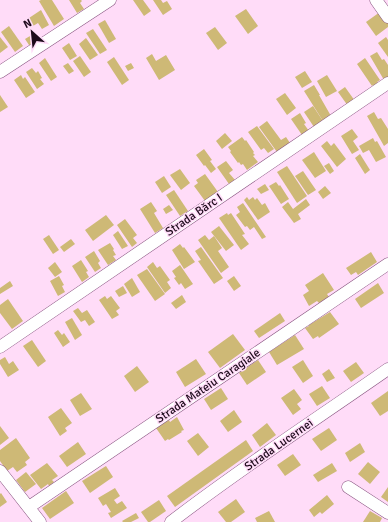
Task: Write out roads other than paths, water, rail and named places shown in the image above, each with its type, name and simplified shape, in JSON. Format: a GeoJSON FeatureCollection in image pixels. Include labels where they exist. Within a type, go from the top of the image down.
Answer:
{"type":"FeatureCollection","features":[{"type":"Feature","properties":{"kind":"street"},"geometry":{"type":"LineString","coordinates":[[0,72],[110,0]]}},
{"type":"Feature","properties":{"kind":"street"},"geometry":{"type":"LineString","coordinates":[[376,0],[388,16]]}},
{"type":"Feature","properties":{"kind":"street","name":"Strada Bărc I"},"geometry":{"type":"LineString","coordinates":[[0,347],[388,84]]}},
{"type":"Feature","properties":{"kind":"street","name":"Strada Mateiu Caragiale"},"geometry":{"type":"LineString","coordinates":[[29,507],[388,264]]}},
{"type":"Feature","properties":{"kind":"street","name":"Strada Lucernei"},"geometry":{"type":"LineString","coordinates":[[171,522],[191,506],[388,369]]}},
{"type":"Feature","properties":{"kind":"street"},"geometry":{"type":"LineString","coordinates":[[0,471],[40,522]]}},
{"type":"Feature","properties":{"kind":"street"},"geometry":{"type":"LineString","coordinates":[[348,486],[388,513]]}}]}
